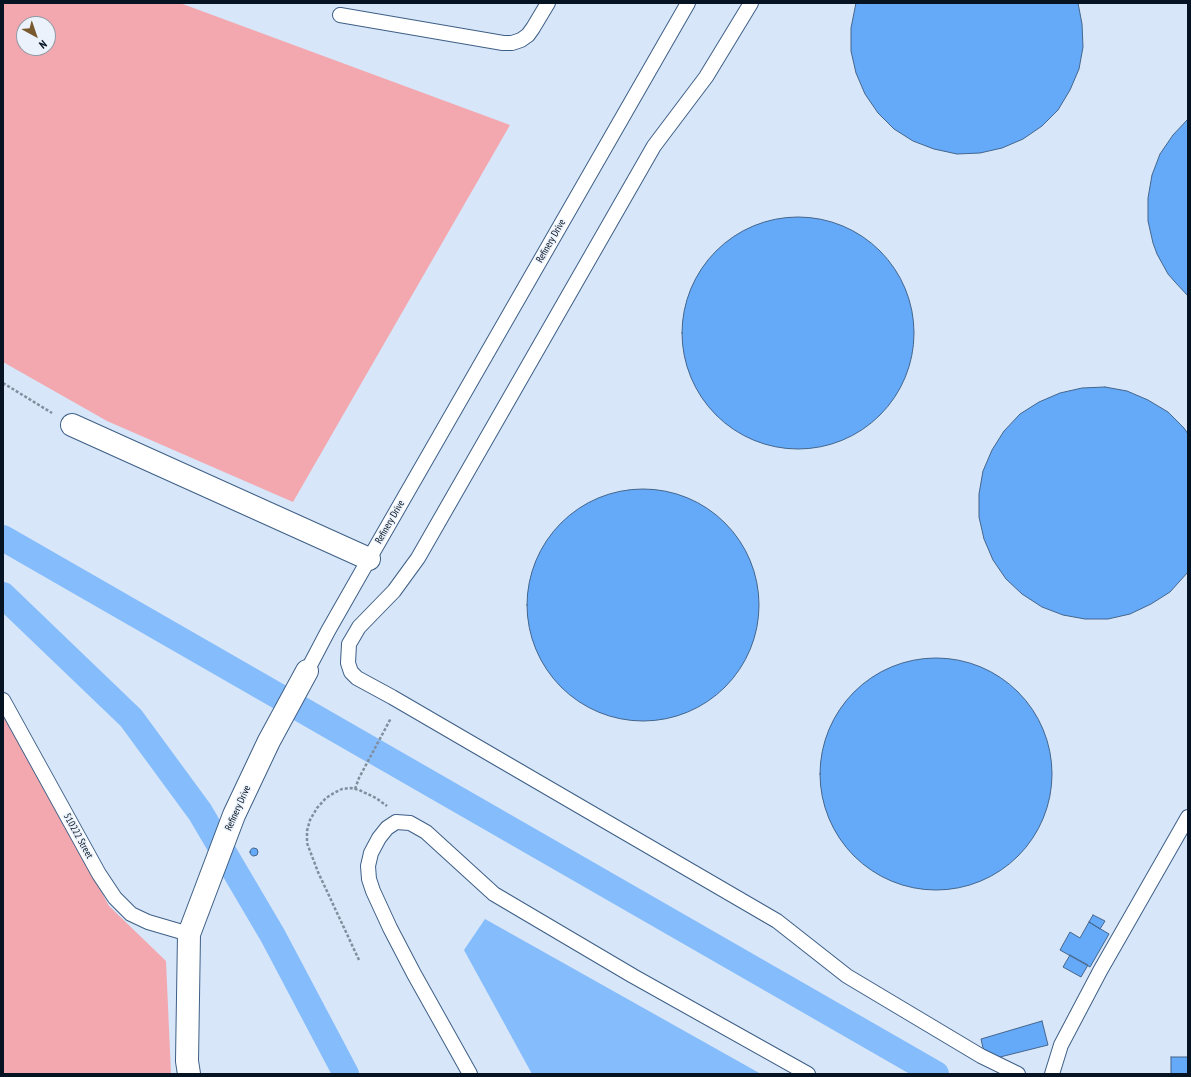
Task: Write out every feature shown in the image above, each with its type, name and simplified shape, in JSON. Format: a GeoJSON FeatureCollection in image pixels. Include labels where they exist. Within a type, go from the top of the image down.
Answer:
{"type":"FeatureCollection","features":[{"type":"Feature","properties":{"kind":"street"},"geometry":{"type":"LineString","coordinates":[[72,425],[369,559]]}},
{"type":"Feature","properties":{"kind":"street","name":"Refinery Drive"},"geometry":{"type":"LineString","coordinates":[[189,1074],[187,1061],[190,934],[234,815],[269,741],[307,671]]}},
{"type":"Feature","properties":{"kind":"lane"},"geometry":{"type":"LineString","coordinates":[[340,15],[503,43],[512,43],[521,40],[528,35],[534,28],[548,3]]}},
{"type":"Feature","properties":{"kind":"lane","name":"Refinery Drive"},"geometry":{"type":"LineString","coordinates":[[307,671],[369,559],[688,3]]}},
{"type":"Feature","properties":{"kind":"lane"},"geometry":{"type":"LineString","coordinates":[[751,3],[706,77],[654,146],[418,558],[394,591],[359,627],[349,644],[348,663],[351,672],[357,678],[776,921],[847,976],[981,1056],[1018,1074]]}},
{"type":"Feature","properties":{"kind":"lane","name":"510222 Street"},"geometry":{"type":"LineString","coordinates":[[3,700],[99,874],[115,898],[131,914],[148,922],[190,934]]}},
{"type":"Feature","properties":{"kind":"lane"},"geometry":{"type":"LineString","coordinates":[[1052,1074],[1061,1045],[1100,971],[1188,817]]}},
{"type":"Feature","properties":{"kind":"lane"},"geometry":{"type":"LineString","coordinates":[[470,1074],[394,934],[373,891],[369,879],[368,866],[371,853],[379,838],[387,828],[396,822],[410,823],[426,832],[494,894],[633,976],[808,1074]]}},
{"type":"Feature","properties":{"kind":"path"},"geometry":{"type":"LineString","coordinates":[[3,383],[72,425]]}},
{"type":"Feature","properties":{"kind":"path"},"geometry":{"type":"LineString","coordinates":[[355,789],[358,778],[388,724]]}},
{"type":"Feature","properties":{"kind":"path"},"geometry":{"type":"LineString","coordinates":[[359,960],[318,872],[307,843],[308,826],[313,814],[326,798],[342,789],[359,790],[384,803],[390,809],[396,822]]}},
{"type":"Feature","properties":{"kind":"shaded area"},"geometry":{"type":"Polygon","coordinates":[[[3,3],[180,3],[510,125],[293,502],[107,421],[3,362],[3,3]]]}},
{"type":"Feature","properties":{"kind":"shaded area"},"geometry":{"type":"Polygon","coordinates":[[[3,704],[109,906],[166,961],[171,1074],[3,1074],[3,704]]]}},
{"type":"Feature","properties":{"kind":"water"},"geometry":{"type":"Polygon","coordinates":[[[485,919],[761,1074],[532,1074],[464,950],[485,919]]]}},
{"type":"Feature","properties":{"kind":"building"},"geometry":{"type":"Polygon","coordinates":[[[856,3],[1078,3],[1082,24],[1083,47],[1079,69],[1070,90],[1058,110],[1042,126],[1023,139],[1002,148],[980,153],[957,154],[934,149],[913,141],[894,129],[878,113],[865,94],[856,73],[851,51],[851,28],[856,3]]]}},
{"type":"Feature","properties":{"kind":"building"},"geometry":{"type":"Polygon","coordinates":[[[1188,119],[1188,296],[1168,274],[1157,254],[1148,221],[1148,198],[1152,175],[1160,154],[1173,135],[1188,119]]]}},
{"type":"Feature","properties":{"kind":"building"},"geometry":{"type":"Polygon","coordinates":[[[798,217],[821,219],[853,231],[872,243],[888,259],[900,278],[909,299],[912,310],[914,333],[912,356],[900,388],[888,407],[872,423],[853,435],[832,444],[821,447],[798,449],[775,447],[743,435],[724,423],[708,407],[696,388],[687,367],[684,356],[682,333],[684,310],[696,278],[708,259],[724,243],[743,231],[764,222],[775,219],[798,217]]]}},
{"type":"Feature","properties":{"kind":"building"},"geometry":{"type":"Polygon","coordinates":[[[1105,387],[1127,391],[1148,400],[1168,412],[1188,434],[1188,572],[1170,592],[1151,604],[1130,614],[1108,619],[1085,619],[1063,615],[1042,607],[1022,594],[1006,579],[993,560],[984,539],[979,517],[979,494],[983,471],[992,450],[1004,431],[1020,414],[1039,402],[1060,393],[1082,388],[1105,387]]]}},
{"type":"Feature","properties":{"kind":"building"},"geometry":{"type":"Polygon","coordinates":[[[643,489],[666,491],[698,503],[717,515],[733,531],[745,550],[754,571],[757,582],[759,605],[757,628],[745,660],[733,679],[717,695],[698,707],[677,716],[666,719],[643,721],[620,719],[588,707],[569,695],[553,679],[541,660],[532,639],[529,628],[527,605],[529,582],[541,550],[553,531],[569,515],[588,503],[609,494],[620,491],[643,489]]]}},
{"type":"Feature","properties":{"kind":"building"},"geometry":{"type":"Polygon","coordinates":[[[936,658],[959,660],[991,672],[1010,684],[1026,700],[1038,719],[1047,740],[1050,751],[1052,774],[1050,797],[1038,829],[1026,848],[1010,864],[991,876],[970,885],[959,888],[936,890],[913,888],[881,876],[862,864],[846,848],[834,829],[825,808],[822,797],[820,774],[822,751],[834,719],[846,700],[862,684],[881,672],[902,663],[913,660],[936,658]]]}},
{"type":"Feature","properties":{"kind":"building"},"geometry":{"type":"Polygon","coordinates":[[[252,848],[256,848],[258,852],[256,856],[252,856],[250,854],[250,850],[252,848]]]}},
{"type":"Feature","properties":{"kind":"building"},"geometry":{"type":"Polygon","coordinates":[[[1093,915],[1105,921],[1100,929],[1089,922],[1093,915]]]}},
{"type":"Feature","properties":{"kind":"building"},"geometry":{"type":"Polygon","coordinates":[[[1089,922],[1109,934],[1090,967],[1060,950],[1070,932],[1080,938],[1089,922]]]}},
{"type":"Feature","properties":{"kind":"building"},"geometry":{"type":"Polygon","coordinates":[[[1070,955],[1088,965],[1081,977],[1063,967],[1070,955]]]}},
{"type":"Feature","properties":{"kind":"building"},"geometry":{"type":"Polygon","coordinates":[[[1042,1021],[1048,1045],[1000,1057],[984,1052],[981,1039],[1042,1021]]]}},
{"type":"Feature","properties":{"kind":"building"},"geometry":{"type":"Polygon","coordinates":[[[1171,1057],[1188,1057],[1188,1074],[1171,1074],[1171,1057]]]}},
{"type":"Feature","properties":{"kind":"waterway"},"geometry":{"type":"LineString","coordinates":[[3,538],[936,1074]]}},
{"type":"Feature","properties":{"kind":"waterway"},"geometry":{"type":"LineString","coordinates":[[3,595],[131,718],[200,812],[273,936],[346,1074]]}}]}
